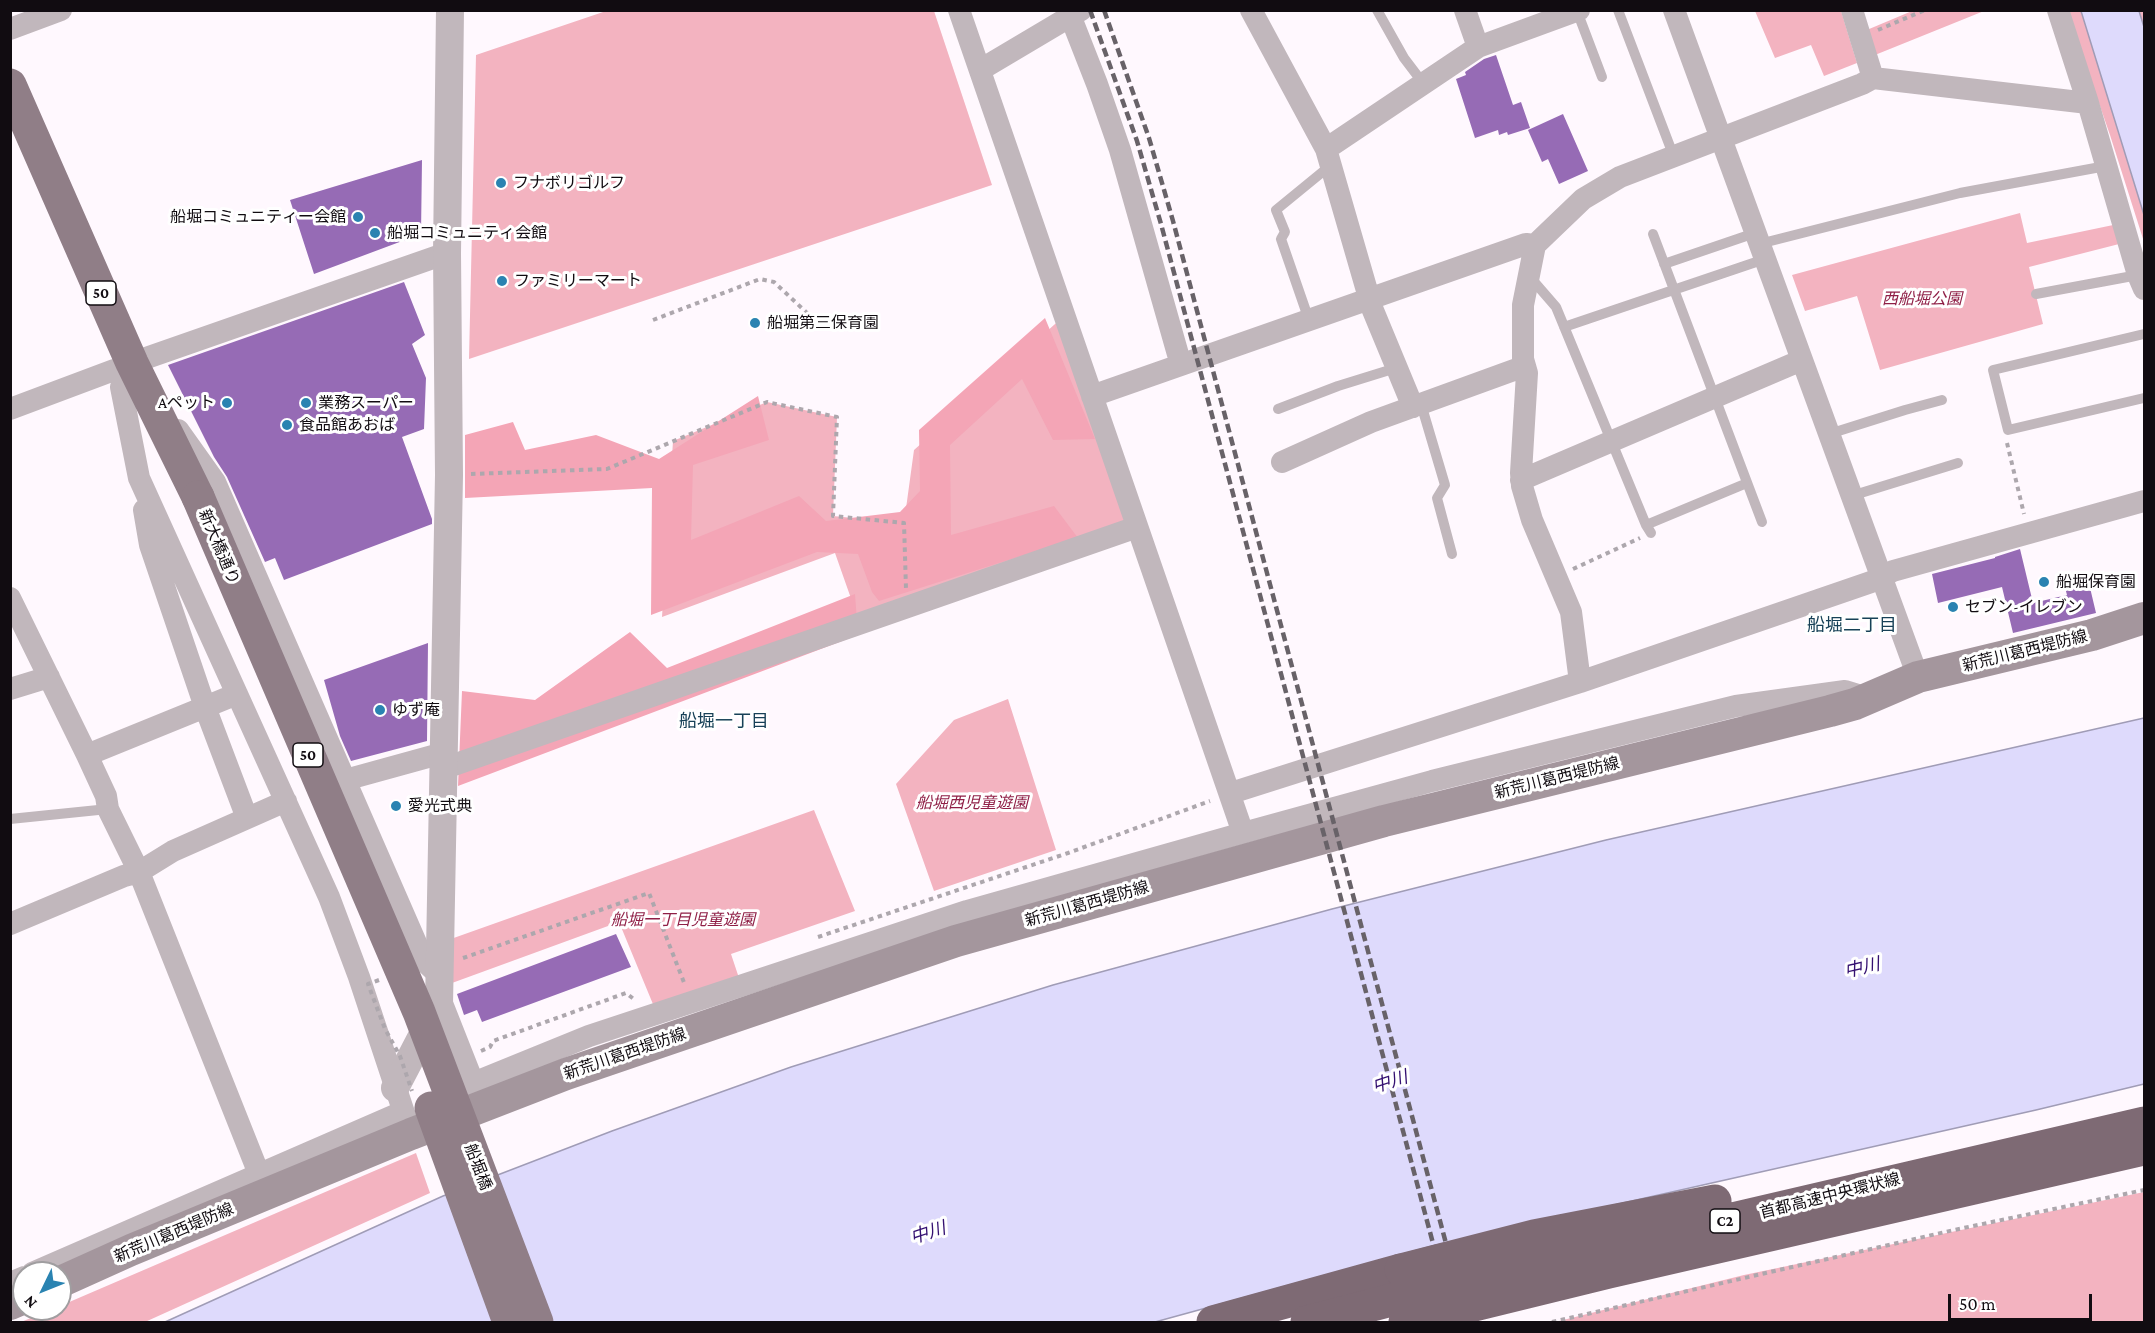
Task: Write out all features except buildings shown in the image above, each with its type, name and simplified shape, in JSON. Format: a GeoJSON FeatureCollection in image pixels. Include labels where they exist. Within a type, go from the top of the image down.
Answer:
{"type":"FeatureCollection","features":[{"type":"Feature","properties":{"kind":"highway","name":"首都高速中央環状線"},"geometry":{"type":"LineString","coordinates":[[1307,1323],[1471,1280],[2145,1123]]}},
{"type":"Feature","properties":{"kind":"highway","name":"首都高速中央環状線"},"geometry":{"type":"LineString","coordinates":[[1405,1323],[1609,1272],[2145,1149]]}},
{"type":"Feature","properties":{"kind":"highway"},"geometry":{"type":"LineString","coordinates":[[1213,1323],[1534,1236],[1851,1175],[1936,1170]]}},
{"type":"Feature","properties":{"kind":"highway"},"geometry":{"type":"LineString","coordinates":[[1496,1323],[1763,1258],[1990,1185]]}},
{"type":"Feature","properties":{"kind":"main road","name":"新大橋通り"},"geometry":{"type":"LineString","coordinates":[[10,85],[127,374]]}},
{"type":"Feature","properties":{"kind":"main road","name":"新大橋通り"},"geometry":{"type":"LineString","coordinates":[[10,133],[188,502],[419,1013]]}},
{"type":"Feature","properties":{"kind":"main road","name":"新荒川葛西堤防線"},"geometry":{"type":"LineString","coordinates":[[72,1277],[142,1246],[406,1108],[470,1084],[566,1074],[956,940],[1384,821],[1830,711],[1918,677],[2092,635],[2145,618]]}},
{"type":"Feature","properties":{"kind":"main road","name":"船堀橋"},"geometry":{"type":"LineString","coordinates":[[419,1013],[509,1323]]}},
{"type":"Feature","properties":{"kind":"main road","name":"船堀橋"},"geometry":{"type":"LineString","coordinates":[[419,1013],[537,1323]]}},
{"type":"Feature","properties":{"kind":"street"},"geometry":{"type":"LineString","coordinates":[[10,29],[61,10]]}},
{"type":"Feature","properties":{"kind":"street"},"geometry":{"type":"LineString","coordinates":[[406,1108],[419,1013],[439,971],[449,475],[447,252],[450,10]]}},
{"type":"Feature","properties":{"kind":"street"},"geometry":{"type":"LineString","coordinates":[[959,10],[1243,833]]}},
{"type":"Feature","properties":{"kind":"street"},"geometry":{"type":"LineString","coordinates":[[1251,10],[1328,157],[1370,299],[1396,368],[1417,405]]}},
{"type":"Feature","properties":{"kind":"street"},"geometry":{"type":"LineString","coordinates":[[1465,10],[1479,47]]}},
{"type":"Feature","properties":{"kind":"street"},"geometry":{"type":"LineString","coordinates":[[1674,10],[1918,677]]}},
{"type":"Feature","properties":{"kind":"street"},"geometry":{"type":"LineString","coordinates":[[1852,10],[1873,78]]}},
{"type":"Feature","properties":{"kind":"street"},"geometry":{"type":"LineString","coordinates":[[2058,10],[2141,282]]}},
{"type":"Feature","properties":{"kind":"street"},"geometry":{"type":"LineString","coordinates":[[1328,157],[1423,83],[1479,47],[1554,15],[1578,11]]}},
{"type":"Feature","properties":{"kind":"street"},"geometry":{"type":"LineString","coordinates":[[980,70],[1073,12],[1120,150],[1181,365]]}},
{"type":"Feature","properties":{"kind":"street"},"geometry":{"type":"LineString","coordinates":[[1580,682],[1571,612],[1532,520],[1521,480],[1527,373],[1523,359],[1523,305],[1535,245],[1583,199],[1620,177],[1674,158],[1873,78],[2088,103]]}},
{"type":"Feature","properties":{"kind":"street"},"geometry":{"type":"LineString","coordinates":[[1092,396],[1526,244],[1535,245]]}},
{"type":"Feature","properties":{"kind":"street"},"geometry":{"type":"LineString","coordinates":[[10,409],[127,374],[447,252]]}},
{"type":"Feature","properties":{"kind":"street"},"geometry":{"type":"LineString","coordinates":[[1521,480],[1802,360]]}},
{"type":"Feature","properties":{"kind":"street"},"geometry":{"type":"LineString","coordinates":[[1282,462],[1321,443],[1417,405],[1525,366]]}},
{"type":"Feature","properties":{"kind":"street"},"geometry":{"type":"LineString","coordinates":[[127,374],[139,478],[150,545],[205,707],[247,818]]}},
{"type":"Feature","properties":{"kind":"street"},"geometry":{"type":"LineString","coordinates":[[127,374],[215,482],[420,952],[425,962],[439,971]]}},
{"type":"Feature","properties":{"kind":"street"},"geometry":{"type":"LineString","coordinates":[[139,478],[329,897],[406,1108]]}},
{"type":"Feature","properties":{"kind":"street"},"geometry":{"type":"LineString","coordinates":[[1231,794],[1580,682],[1882,577],[1893,571],[2145,501]]}},
{"type":"Feature","properties":{"kind":"street"},"geometry":{"type":"LineString","coordinates":[[345,780],[443,761],[907,607],[1137,527]]}},
{"type":"Feature","properties":{"kind":"street"},"geometry":{"type":"LineString","coordinates":[[10,598],[87,754],[106,796],[108,809],[139,872],[259,1174]]}},
{"type":"Feature","properties":{"kind":"street"},"geometry":{"type":"LineString","coordinates":[[10,689],[50,677]]}},
{"type":"Feature","properties":{"kind":"street"},"geometry":{"type":"LineString","coordinates":[[419,1013],[470,1084],[589,1036],[967,911],[1243,833],[1432,781],[1736,706],[1845,691],[1868,698]]}},
{"type":"Feature","properties":{"kind":"street"},"geometry":{"type":"LineString","coordinates":[[87,754],[237,694]]}},
{"type":"Feature","properties":{"kind":"street"},"geometry":{"type":"LineString","coordinates":[[10,924],[124,876],[139,872],[173,850],[285,801]]}},
{"type":"Feature","properties":{"kind":"street"},"geometry":{"type":"LineString","coordinates":[[60,1261],[406,1108]]}},
{"type":"Feature","properties":{"kind":"lane"},"geometry":{"type":"LineString","coordinates":[[1377,10],[1404,58],[1423,83]]}},
{"type":"Feature","properties":{"kind":"lane"},"geometry":{"type":"LineString","coordinates":[[1618,10],[1674,158]]}},
{"type":"Feature","properties":{"kind":"lane"},"geometry":{"type":"LineString","coordinates":[[1578,11],[1602,77]]}},
{"type":"Feature","properties":{"kind":"lane"},"geometry":{"type":"LineString","coordinates":[[1309,320],[1281,240],[1285,232],[1276,210],[1328,157]]}},
{"type":"Feature","properties":{"kind":"lane"},"geometry":{"type":"LineString","coordinates":[[1664,264],[1759,245],[1960,193],[2106,166]]}},
{"type":"Feature","properties":{"kind":"lane"},"geometry":{"type":"LineString","coordinates":[[1653,234],[1762,522]]}},
{"type":"Feature","properties":{"kind":"lane"},"geometry":{"type":"LineString","coordinates":[[1564,327],[1674,290],[1759,245]]}},
{"type":"Feature","properties":{"kind":"lane"},"geometry":{"type":"LineString","coordinates":[[1530,276],[1556,307],[1649,529],[1747,483]]}},
{"type":"Feature","properties":{"kind":"lane"},"geometry":{"type":"LineString","coordinates":[[2036,294],[2141,282]]}},
{"type":"Feature","properties":{"kind":"lane"},"geometry":{"type":"LineString","coordinates":[[2145,334],[1993,370],[2008,430],[2145,398]]}},
{"type":"Feature","properties":{"kind":"lane"},"geometry":{"type":"LineString","coordinates":[[1278,409],[1338,386],[1396,368]]}},
{"type":"Feature","properties":{"kind":"lane"},"geometry":{"type":"LineString","coordinates":[[1829,434],[1942,400]]}},
{"type":"Feature","properties":{"kind":"lane"},"geometry":{"type":"LineString","coordinates":[[1417,405],[1445,484],[1437,498],[1452,554]]}},
{"type":"Feature","properties":{"kind":"lane"},"geometry":{"type":"LineString","coordinates":[[1851,496],[1958,463]]}},
{"type":"Feature","properties":{"kind":"lane"},"geometry":{"type":"LineString","coordinates":[[10,819],[108,809]]}},
{"type":"Feature","properties":{"kind":"path"},"geometry":{"type":"LineString","coordinates":[[1860,36],[1925,10]]}},
{"type":"Feature","properties":{"kind":"path"},"geometry":{"type":"LineString","coordinates":[[653,320],[760,279],[774,282],[823,328]]}},
{"type":"Feature","properties":{"kind":"path"},"geometry":{"type":"LineString","coordinates":[[449,475],[607,469],[767,402],[837,417],[833,516],[904,523],[907,607]]}},
{"type":"Feature","properties":{"kind":"path"},"geometry":{"type":"LineString","coordinates":[[2008,430],[2005,433],[2029,532]]}},
{"type":"Feature","properties":{"kind":"path"},"geometry":{"type":"LineString","coordinates":[[1556,576],[1649,529]]}},
{"type":"Feature","properties":{"kind":"path"},"geometry":{"type":"LineString","coordinates":[[816,937],[1231,794]]}},
{"type":"Feature","properties":{"kind":"path"},"geometry":{"type":"LineString","coordinates":[[439,971],[649,893],[692,1002]]}},
{"type":"Feature","properties":{"kind":"path"},"geometry":{"type":"LineString","coordinates":[[387,977],[368,984],[385,1029],[400,1056],[406,1108]]}},
{"type":"Feature","properties":{"kind":"path"},"geometry":{"type":"LineString","coordinates":[[470,1084],[493,1041],[626,993],[656,1014]]}},
{"type":"Feature","properties":{"kind":"path"},"geometry":{"type":"LineString","coordinates":[[1552,1323],[1954,1230],[2145,1190]]}},
{"type":"Feature","properties":{"kind":"green space"},"geometry":{"type":"Polygon","coordinates":[[[609,10],[934,11],[992,185],[469,359],[476,55],[609,10]]]}},
{"type":"Feature","properties":{"kind":"green space"},"geometry":{"type":"Polygon","coordinates":[[[1755,11],[1841,11],[1857,63],[1824,76],[1811,45],[1775,58],[1755,11]]]}},
{"type":"Feature","properties":{"kind":"green space"},"geometry":{"type":"Polygon","coordinates":[[[1912,11],[1984,11],[1870,57],[1862,32],[1912,11]]]}},
{"type":"Feature","properties":{"kind":"green space"},"geometry":{"type":"Polygon","coordinates":[[[2067,11],[2144,11],[2144,242],[2110,135],[2067,11]]]}},
{"type":"Feature","properties":{"kind":"green space","name":"西船堀公園"},"geometry":{"type":"Polygon","coordinates":[[[2020,213],[2027,243],[2118,224],[2123,243],[2029,267],[2043,324],[1880,370],[1857,296],[1805,311],[1792,275],[2020,213]]]}},
{"type":"Feature","properties":{"kind":"green space"},"geometry":{"type":"Polygon","coordinates":[[[1064,316],[1137,527],[860,624],[835,553],[662,617],[673,441],[767,402],[837,417],[833,516],[904,523],[914,450],[1064,316]]]}},
{"type":"Feature","properties":{"kind":"green space","name":"船堀西児童遊園"},"geometry":{"type":"Polygon","coordinates":[[[1008,699],[1056,850],[934,891],[896,784],[954,720],[1008,699]]]}},
{"type":"Feature","properties":{"kind":"green space","name":"船堀一丁目児童遊園"},"geometry":{"type":"Polygon","coordinates":[[[814,810],[855,911],[731,954],[739,978],[655,1009],[619,922],[452,983],[448,940],[814,810]]]}},
{"type":"Feature","properties":{"kind":"green space"},"geometry":{"type":"Polygon","coordinates":[[[416,1153],[430,1193],[145,1322],[21,1322],[72,1321],[72,1301],[416,1153]]]}},
{"type":"Feature","properties":{"kind":"green space"},"geometry":{"type":"Polygon","coordinates":[[[2144,1192],[2144,1322],[1555,1322],[1744,1275],[2144,1192]]]}},
{"type":"Feature","properties":{"kind":"shaded area"},"geometry":{"type":"Polygon","coordinates":[[[1045,318],[1095,439],[1053,440],[1022,379],[950,445],[951,535],[1054,506],[1078,538],[879,601],[872,592],[858,554],[817,552],[651,615],[652,488],[465,498],[465,435],[513,422],[525,450],[596,435],[659,459],[758,396],[769,440],[693,465],[691,540],[799,496],[826,521],[900,512],[920,491],[919,430],[1045,318]]]}},
{"type":"Feature","properties":{"kind":"shaded area"},"geometry":{"type":"Polygon","coordinates":[[[855,594],[858,635],[458,786],[462,691],[535,700],[630,632],[667,668],[855,594]]]}},
{"type":"Feature","properties":{"kind":"water"},"geometry":{"type":"Polygon","coordinates":[[[2081,11],[2139,11],[2144,27],[2144,215],[2081,11]]]}},
{"type":"Feature","properties":{"kind":"water","name":"中川"},"geometry":{"type":"Polygon","coordinates":[[[2144,718],[2144,1084],[1432,1246],[1155,1322],[165,1322],[443,1196],[612,1131],[791,1067],[1053,985],[1332,909],[1606,840],[2144,718]]]}},
{"type":"Feature","properties":{"kind":"railway"},"geometry":{"type":"LineString","coordinates":[[1090,10],[1137,141],[1161,224],[1454,1322]]}},
{"type":"Feature","properties":{"kind":"railway"},"geometry":{"type":"LineString","coordinates":[[1104,10],[1149,138],[1173,221],[1467,1322]]}},
{"type":"Feature","properties":{"kind":"place","name":"フナボリゴルフ"},"geometry":{"type":"Point","coordinates":[501,183]}},
{"type":"Feature","properties":{"kind":"place","name":"船堀コミュニティー会館"},"geometry":{"type":"Point","coordinates":[358,217]}},
{"type":"Feature","properties":{"kind":"place","name":"船堀コミュニティ会館"},"geometry":{"type":"Point","coordinates":[375,233]}},
{"type":"Feature","properties":{"kind":"place","name":"ファミリーマート"},"geometry":{"type":"Point","coordinates":[502,281]}},
{"type":"Feature","properties":{"kind":"place","name":"船堀第三保育園"},"geometry":{"type":"Point","coordinates":[755,323]}},
{"type":"Feature","properties":{"kind":"place","name":"Aペット"},"geometry":{"type":"Point","coordinates":[227,403]}},
{"type":"Feature","properties":{"kind":"place","name":"業務スーパー"},"geometry":{"type":"Point","coordinates":[306,403]}},
{"type":"Feature","properties":{"kind":"place","name":"食品館あおば"},"geometry":{"type":"Point","coordinates":[287,425]}},
{"type":"Feature","properties":{"kind":"place","name":"船堀保育園"},"geometry":{"type":"Point","coordinates":[2044,582]}},
{"type":"Feature","properties":{"kind":"place","name":"セブン-イレブン"},"geometry":{"type":"Point","coordinates":[1953,607]}},
{"type":"Feature","properties":{"kind":"place","name":"ゆず庵"},"geometry":{"type":"Point","coordinates":[380,710]}},
{"type":"Feature","properties":{"kind":"place","name":"愛光式典"},"geometry":{"type":"Point","coordinates":[396,806]}},
{"type":"Feature","properties":{"kind":"district","name":"船堀二丁目"},"geometry":{"type":"Point","coordinates":[1852,625]}},
{"type":"Feature","properties":{"kind":"district","name":"船堀一丁目"},"geometry":{"type":"Point","coordinates":[724,721]}}]}
